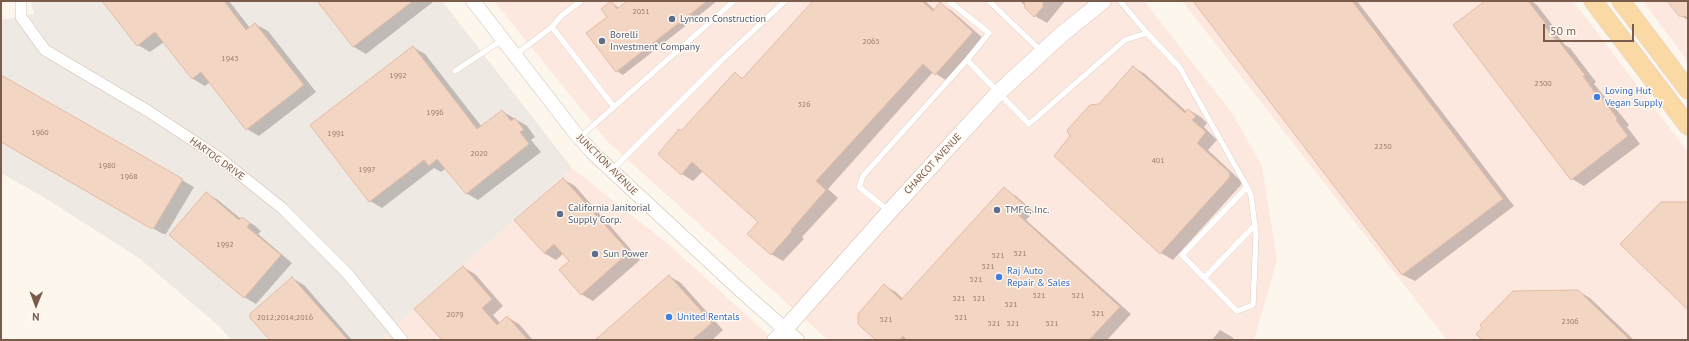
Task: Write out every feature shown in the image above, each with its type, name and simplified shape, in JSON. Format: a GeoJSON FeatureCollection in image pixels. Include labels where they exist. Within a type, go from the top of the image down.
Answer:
{"type":"FeatureCollection","features":[{"type":"Feature","properties":{"kind":"main road","name":"CHARCOT AVENUE"},"geometry":{"type":"LineString","coordinates":[[779,334],[1000,92],[1042,52],[1103,1]]}},
{"type":"Feature","properties":{"kind":"main road"},"geometry":{"type":"LineString","coordinates":[[1593,1],[1685,117]]}},
{"type":"Feature","properties":{"kind":"main road"},"geometry":{"type":"LineString","coordinates":[[1621,1],[1688,90]]}},
{"type":"Feature","properties":{"kind":"street","name":"HARTOG DRIVE"},"geometry":{"type":"LineString","coordinates":[[21,1],[21,17],[45,50],[148,111],[218,157],[282,208],[346,272],[402,340]]}},
{"type":"Feature","properties":{"kind":"street","name":"JUNCTION AVENUE"},"geometry":{"type":"LineString","coordinates":[[473,1],[579,138],[611,172],[738,288],[779,334],[798,340]]}},
{"type":"Feature","properties":{"kind":"lane"},"geometry":{"type":"LineString","coordinates":[[515,55],[552,27],[561,16],[581,1]]}},
{"type":"Feature","properties":{"kind":"lane"},"geometry":{"type":"LineString","coordinates":[[579,138],[734,1]]}},
{"type":"Feature","properties":{"kind":"lane"},"geometry":{"type":"LineString","coordinates":[[611,172],[722,60],[785,1]]}},
{"type":"Feature","properties":{"kind":"lane"},"geometry":{"type":"LineString","coordinates":[[890,211],[859,187],[863,176],[967,60],[989,33],[949,1]]}},
{"type":"Feature","properties":{"kind":"lane"},"geometry":{"type":"LineString","coordinates":[[989,1],[1042,52]]}},
{"type":"Feature","properties":{"kind":"lane"},"geometry":{"type":"LineString","coordinates":[[1120,1],[1147,33],[1180,68],[1247,187],[1251,195],[1256,235],[1253,305],[1237,311],[1182,255],[1247,187]]}},
{"type":"Feature","properties":{"kind":"lane"},"geometry":{"type":"LineString","coordinates":[[552,27],[614,107]]}},
{"type":"Feature","properties":{"kind":"lane"},"geometry":{"type":"LineString","coordinates":[[967,60],[1000,92],[1029,124],[1125,40],[1147,33]]}},
{"type":"Feature","properties":{"kind":"lane"},"geometry":{"type":"LineString","coordinates":[[455,71],[503,39]]}},
{"type":"Feature","properties":{"kind":"lane"},"geometry":{"type":"LineString","coordinates":[[1204,278],[1255,225]]}},
{"type":"Feature","properties":{"kind":"shaded area"},"geometry":{"type":"Polygon","coordinates":[[[31,1],[442,1],[572,168],[380,340],[231,340],[220,327],[139,258],[45,198],[1,173],[1,20],[34,14],[31,1]]]}},
{"type":"Feature","properties":{"kind":"shaded area"},"geometry":{"type":"Polygon","coordinates":[[[494,1],[1144,1],[1232,113],[1262,166],[1277,260],[1254,340],[828,340],[608,142],[494,1]]]}},
{"type":"Feature","properties":{"kind":"shaded area"},"geometry":{"type":"Polygon","coordinates":[[[1182,1],[1573,1],[1688,152],[1688,340],[1447,340],[1182,1]]]}},
{"type":"Feature","properties":{"kind":"shaded area"},"geometry":{"type":"Polygon","coordinates":[[[1643,1],[1688,1],[1688,62],[1643,1]]]}},
{"type":"Feature","properties":{"kind":"shaded area"},"geometry":{"type":"Polygon","coordinates":[[[572,168],[668,244],[774,340],[380,340],[572,168]]]}},
{"type":"Feature","properties":{"kind":"building"},"geometry":{"type":"Polygon","coordinates":[[[102,1],[224,1],[246,30],[255,23],[304,85],[246,130],[201,72],[192,79],[155,32],[137,46],[102,1]]]}},
{"type":"Feature","properties":{"kind":"building"},"geometry":{"type":"Polygon","coordinates":[[[317,1],[413,1],[353,47],[317,1]]]}},
{"type":"Feature","properties":{"kind":"building"},"geometry":{"type":"Polygon","coordinates":[[[611,1],[617,9],[627,1],[707,1],[616,72],[586,33],[607,17],[601,9],[611,1]]]}},
{"type":"Feature","properties":{"kind":"building"},"geometry":{"type":"Polygon","coordinates":[[[813,1],[922,1],[933,11],[940,2],[973,32],[935,75],[923,64],[816,181],[826,190],[771,255],[747,234],[758,222],[692,162],[681,175],[658,154],[679,129],[681,131],[735,72],[742,79],[813,1]]]}},
{"type":"Feature","properties":{"kind":"building"},"geometry":{"type":"Polygon","coordinates":[[[1024,1],[1043,1],[1043,7],[1034,17],[1025,8],[1024,1]]]}},
{"type":"Feature","properties":{"kind":"building"},"geometry":{"type":"Polygon","coordinates":[[[1193,1],[1352,1],[1503,199],[1402,275],[1193,1]]]}},
{"type":"Feature","properties":{"kind":"building"},"geometry":{"type":"Polygon","coordinates":[[[1485,1],[1528,1],[1546,24],[1544,25],[1556,41],[1558,40],[1585,75],[1583,76],[1595,93],[1597,92],[1617,118],[1616,120],[1628,136],[1571,180],[1453,25],[1485,1]]]}},
{"type":"Feature","properties":{"kind":"building"},"geometry":{"type":"Polygon","coordinates":[[[1667,1],[1688,1],[1688,17],[1679,16],[1667,1]]]}},
{"type":"Feature","properties":{"kind":"building"},"geometry":{"type":"Polygon","coordinates":[[[413,46],[477,129],[502,110],[511,121],[515,118],[524,130],[520,132],[529,144],[466,194],[437,159],[429,166],[424,160],[369,202],[310,125],[413,46]]]}},
{"type":"Feature","properties":{"kind":"building"},"geometry":{"type":"Polygon","coordinates":[[[1133,66],[1185,113],[1188,109],[1196,116],[1192,120],[1206,132],[1197,143],[1230,173],[1229,178],[1160,254],[1054,156],[1070,136],[1067,131],[1068,129],[1090,105],[1099,104],[1133,66]]]}},
{"type":"Feature","properties":{"kind":"building"},"geometry":{"type":"Polygon","coordinates":[[[1,75],[183,179],[154,228],[150,228],[1,142],[1,75]]]}},
{"type":"Feature","properties":{"kind":"building"},"geometry":{"type":"Polygon","coordinates":[[[563,178],[629,252],[581,295],[559,270],[569,261],[554,244],[544,253],[514,220],[563,178]]]}},
{"type":"Feature","properties":{"kind":"building"},"geometry":{"type":"Polygon","coordinates":[[[1004,187],[1023,204],[1015,212],[1120,307],[1089,340],[907,340],[903,336],[899,340],[876,340],[861,327],[858,323],[858,314],[884,284],[901,300],[1004,187]]]}},
{"type":"Feature","properties":{"kind":"building"},"geometry":{"type":"Polygon","coordinates":[[[206,192],[239,220],[242,217],[250,223],[247,227],[281,255],[244,298],[169,235],[206,192]]]}},
{"type":"Feature","properties":{"kind":"building"},"geometry":{"type":"Polygon","coordinates":[[[1661,202],[1688,202],[1688,310],[1620,244],[1661,202]]]}},
{"type":"Feature","properties":{"kind":"building"},"geometry":{"type":"Polygon","coordinates":[[[463,266],[492,299],[482,308],[497,325],[507,316],[528,340],[442,340],[414,309],[463,266]]]}},
{"type":"Feature","properties":{"kind":"building"},"geometry":{"type":"Polygon","coordinates":[[[669,275],[712,323],[692,340],[595,340],[669,275]]]}},
{"type":"Feature","properties":{"kind":"building"},"geometry":{"type":"Polygon","coordinates":[[[292,277],[348,340],[270,340],[250,318],[250,314],[292,277]]]}},
{"type":"Feature","properties":{"kind":"building"},"geometry":{"type":"Polygon","coordinates":[[[1578,290],[1630,340],[1482,340],[1476,334],[1482,328],[1480,325],[1513,291],[1578,290]]]}},
{"type":"Feature","properties":{"kind":"place","name":"Lyncon Construction"},"geometry":{"type":"Point","coordinates":[672,19]}},
{"type":"Feature","properties":{"kind":"place","name":"Borelli Investment Company"},"geometry":{"type":"Point","coordinates":[602,41]}},
{"type":"Feature","properties":{"kind":"place","name":"Loving Hut Vegan Supply"},"geometry":{"type":"Point","coordinates":[1597,97]}},
{"type":"Feature","properties":{"kind":"place","name":"TMFC, Inc."},"geometry":{"type":"Point","coordinates":[997,210]}},
{"type":"Feature","properties":{"kind":"place","name":"California Janitorial Supply Corp."},"geometry":{"type":"Point","coordinates":[560,214]}},
{"type":"Feature","properties":{"kind":"place","name":"Sun Power"},"geometry":{"type":"Point","coordinates":[595,254]}},
{"type":"Feature","properties":{"kind":"place","name":"Raj Auto Repair & Sales"},"geometry":{"type":"Point","coordinates":[999,277]}},
{"type":"Feature","properties":{"kind":"place","name":"United Rentals"},"geometry":{"type":"Point","coordinates":[669,317]}}]}
